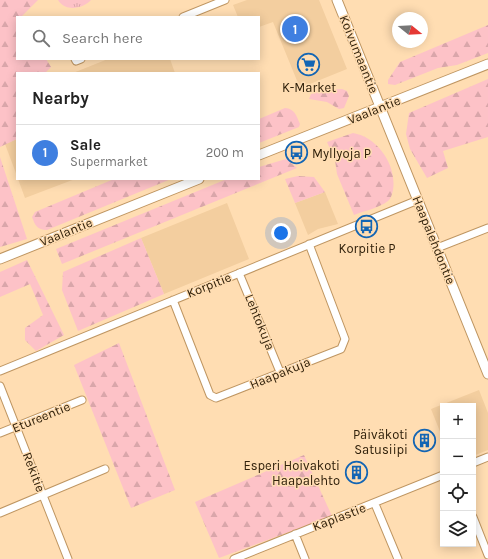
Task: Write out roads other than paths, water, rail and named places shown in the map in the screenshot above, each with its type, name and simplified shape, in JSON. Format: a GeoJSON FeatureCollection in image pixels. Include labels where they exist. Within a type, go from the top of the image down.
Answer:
{"type":"FeatureCollection","features":[{"type":"Feature","properties":{"kind":"street"},"geometry":{"type":"LineString","coordinates":[[185,16],[225,0]]}},
{"type":"Feature","properties":{"kind":"street","name":"Koivumaantie"},"geometry":{"type":"LineString","coordinates":[[337,0],[380,107]]}},
{"type":"Feature","properties":{"kind":"street","name":"Vaalantie"},"geometry":{"type":"LineString","coordinates":[[260,155],[488,64]]}},
{"type":"Feature","properties":{"kind":"street","name":"Haapalehdontie"},"geometry":{"type":"LineString","coordinates":[[380,107],[488,374]]}},
{"type":"Feature","properties":{"kind":"street","name":"Vaalantie"},"geometry":{"type":"LineString","coordinates":[[0,259],[197,180]]}},
{"type":"Feature","properties":{"kind":"street","name":"Korpitie"},"geometry":{"type":"LineString","coordinates":[[0,371],[418,200]]}},
{"type":"Feature","properties":{"kind":"street"},"geometry":{"type":"LineString","coordinates":[[438,248],[488,228]]}},
{"type":"Feature","properties":{"kind":"street","name":"Haapakuja"},"geometry":{"type":"LineString","coordinates":[[172,300],[210,395],[216,398],[341,349],[345,339],[309,244]]}},
{"type":"Feature","properties":{"kind":"street","name":"Lehtokuja"},"geometry":{"type":"LineString","coordinates":[[239,273],[280,372]]}},
{"type":"Feature","properties":{"kind":"street","name":"Rekitie"},"geometry":{"type":"LineString","coordinates":[[0,386],[68,559]]}},
{"type":"Feature","properties":{"kind":"street","name":"Etureentie"},"geometry":{"type":"LineString","coordinates":[[0,433],[82,400]]}},
{"type":"Feature","properties":{"kind":"street"},"geometry":{"type":"LineString","coordinates":[[476,462],[488,457]]}},
{"type":"Feature","properties":{"kind":"street"},"geometry":{"type":"LineString","coordinates":[[0,513],[105,469]]}},
{"type":"Feature","properties":{"kind":"street","name":"Kaplastie"},"geometry":{"type":"LineString","coordinates":[[234,559],[375,504],[440,476]]}},
{"type":"Feature","properties":{"kind":"street"},"geometry":{"type":"LineString","coordinates":[[375,504],[398,559]]}},
{"type":"Feature","properties":{"kind":"street"},"geometry":{"type":"LineString","coordinates":[[476,524],[488,554]]}},
{"type":"Feature","properties":{"kind":"street"},"geometry":{"type":"LineString","coordinates":[[295,534],[306,559]]}},
{"type":"Feature","properties":{"kind":"place","name":"Sale"},"geometry":{"type":"Point","coordinates":[295,29]}},
{"type":"Feature","properties":{"kind":"place","name":"K-Market"},"geometry":{"type":"Point","coordinates":[309,65]}},
{"type":"Feature","properties":{"kind":"place","name":"Myllyoja P"},"geometry":{"type":"Point","coordinates":[296,153]}},
{"type":"Feature","properties":{"kind":"place","name":"Korpitie P"},"geometry":{"type":"Point","coordinates":[367,226]}},
{"type":"Feature","properties":{"kind":"place","name":"Päiväkoti Satusiipi"},"geometry":{"type":"Point","coordinates":[424,441]}},
{"type":"Feature","properties":{"kind":"place","name":"Esperi Hoivakoti Haapalehto"},"geometry":{"type":"Point","coordinates":[356,472]}}]}
